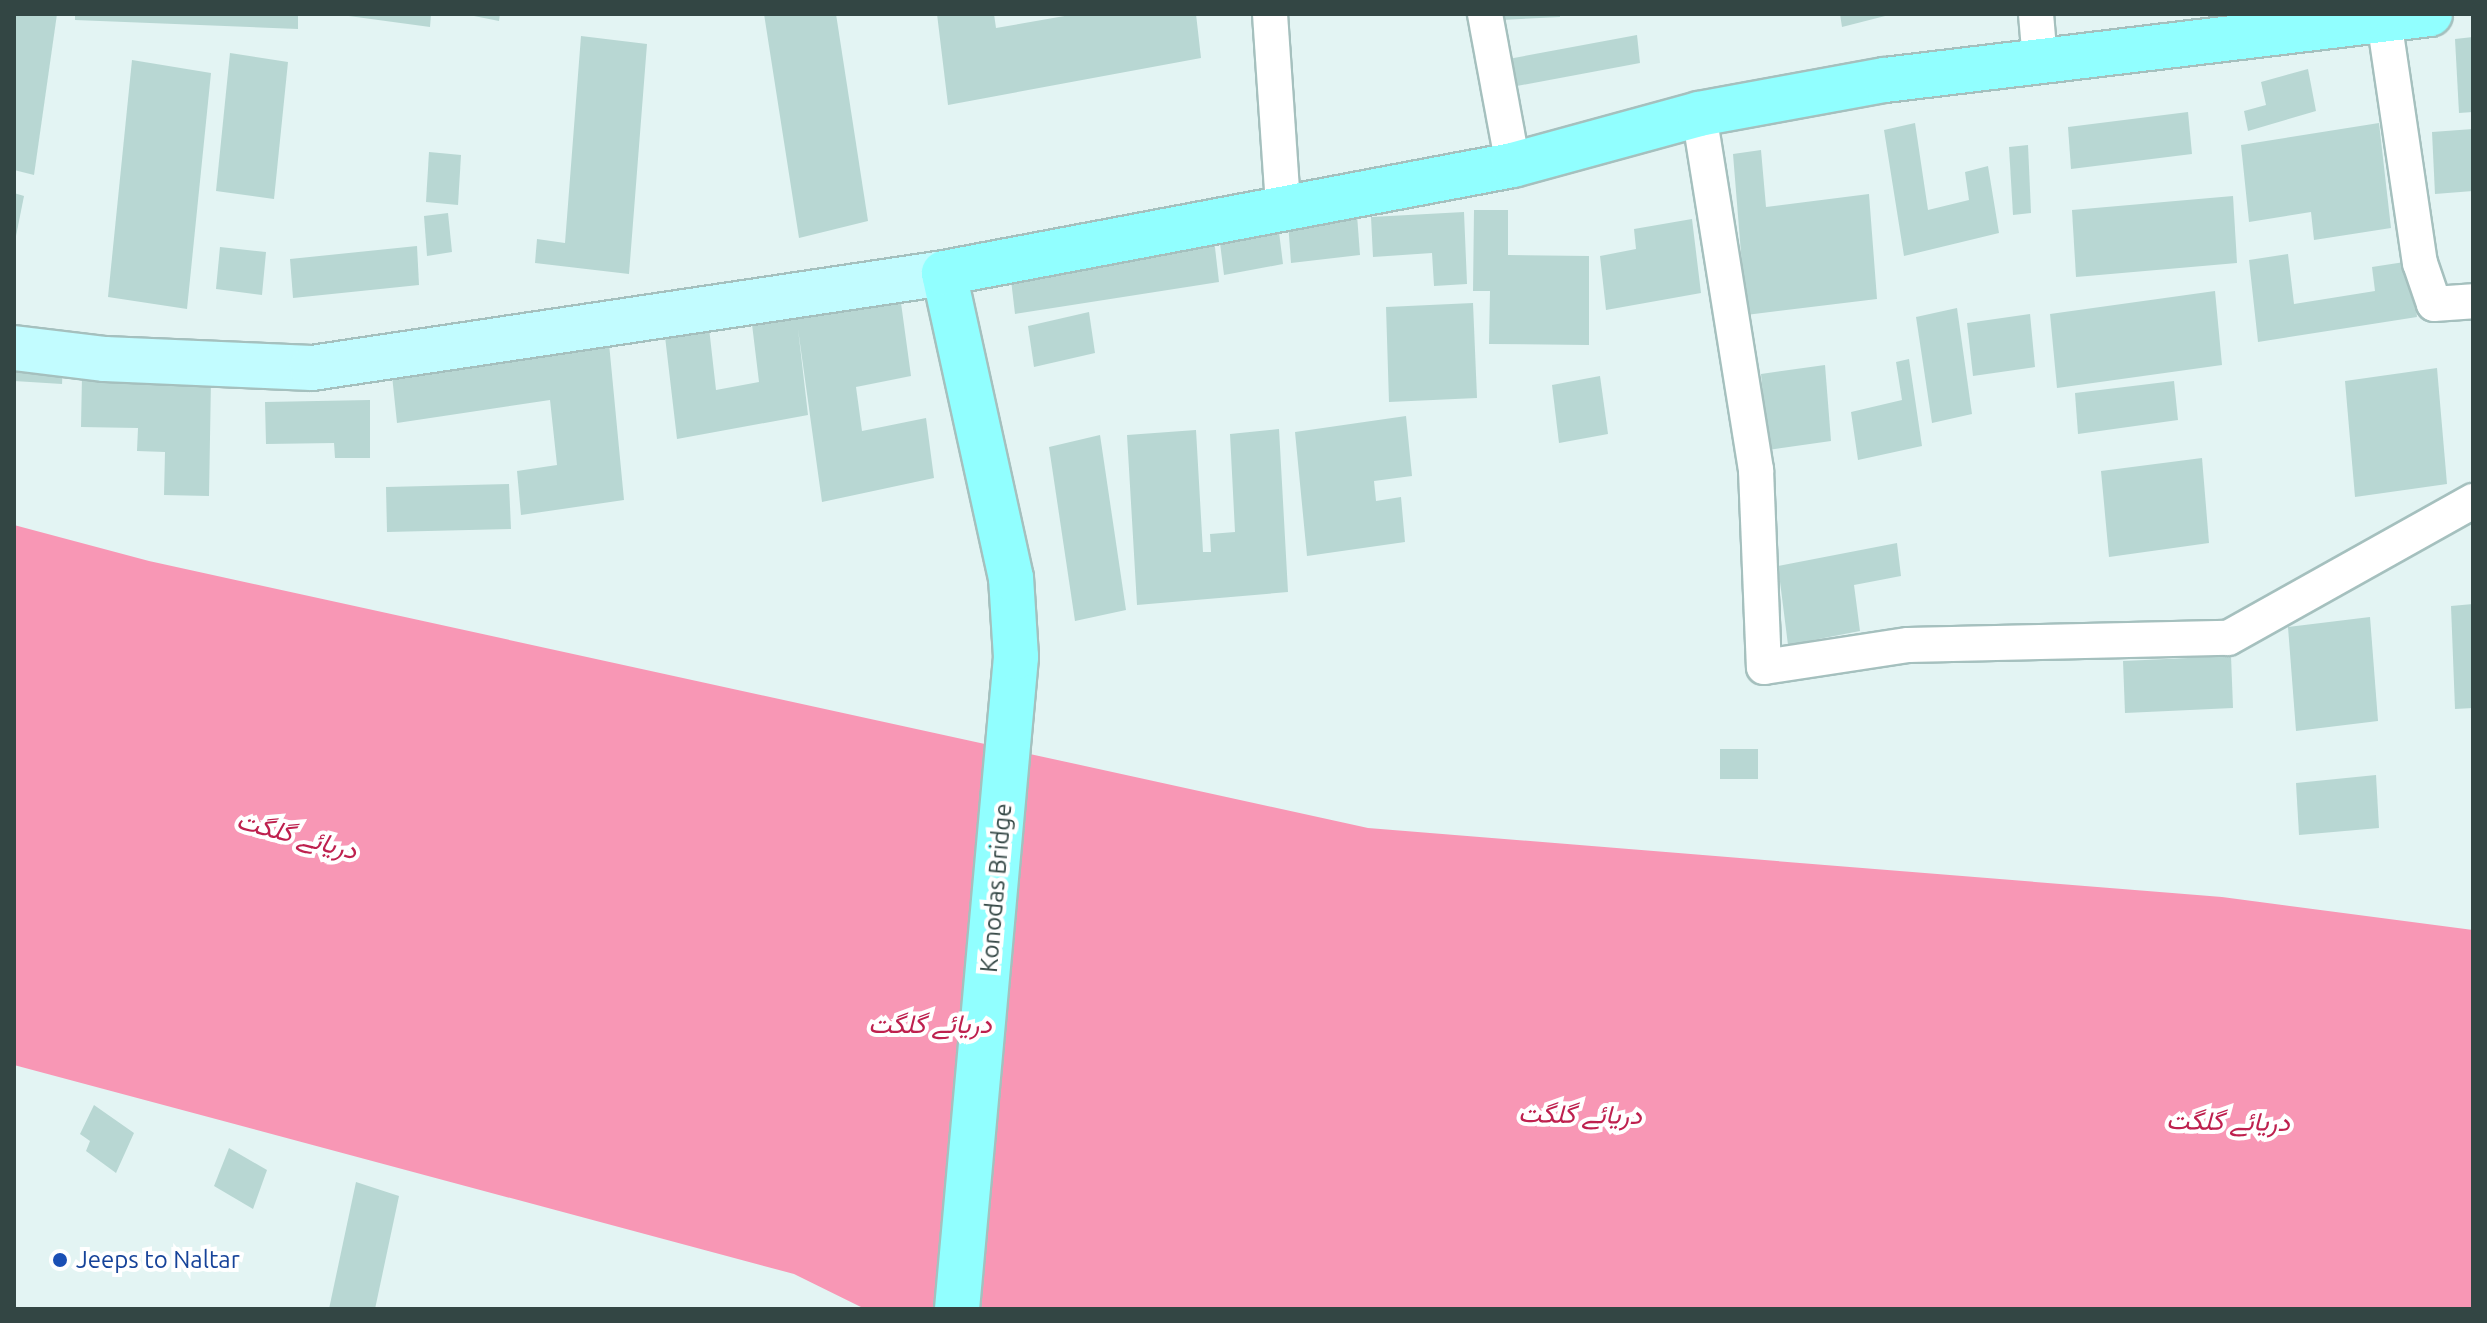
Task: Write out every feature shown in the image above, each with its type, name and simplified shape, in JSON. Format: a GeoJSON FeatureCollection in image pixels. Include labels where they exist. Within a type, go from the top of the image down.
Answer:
{"type":"FeatureCollection","features":[{"type":"Feature","properties":{"kind":"main road"},"geometry":{"type":"LineString","coordinates":[[14,348],[137,361],[312,368],[944,273],[1283,206],[1513,165],[1699,114],[1885,80],[2430,14]]}},
{"type":"Feature","properties":{"kind":"main road","name":"Konodas Bridge"},"geometry":{"type":"LineString","coordinates":[[944,273],[1011,578],[1016,657],[957,1309]]}},
{"type":"Feature","properties":{"kind":"street"},"geometry":{"type":"LineString","coordinates":[[1270,14],[1283,206]]}},
{"type":"Feature","properties":{"kind":"street"},"geometry":{"type":"LineString","coordinates":[[1485,14],[1513,165]]}},
{"type":"Feature","properties":{"kind":"street"},"geometry":{"type":"LineString","coordinates":[[2036,14],[2040,61]]}},
{"type":"Feature","properties":{"kind":"street"},"geometry":{"type":"LineString","coordinates":[[2384,20],[2420,263],[2434,304],[2473,301]]}},
{"type":"Feature","properties":{"kind":"street"},"geometry":{"type":"LineString","coordinates":[[1699,114],[1756,470],[1764,667],[1908,645],[2228,638],[2473,501]]}},
{"type":"Feature","properties":{"kind":"water","name":"دریائے گلگت"},"geometry":{"type":"Polygon","coordinates":[[[14,525],[149,561],[1368,828],[2222,897],[2473,930],[2473,1309],[865,1309],[794,1274],[14,1065],[14,525]]]}},
{"type":"Feature","properties":{"kind":"building"},"geometry":{"type":"Polygon","coordinates":[[[14,14],[57,14],[34,175],[14,170],[14,14]]]}},
{"type":"Feature","properties":{"kind":"building"},"geometry":{"type":"Polygon","coordinates":[[[75,14],[298,14],[298,29],[75,20],[75,14]]]}},
{"type":"Feature","properties":{"kind":"building"},"geometry":{"type":"Polygon","coordinates":[[[334,14],[431,14],[430,27],[334,14]]]}},
{"type":"Feature","properties":{"kind":"building"},"geometry":{"type":"Polygon","coordinates":[[[464,14],[500,14],[499,21],[464,14]]]}},
{"type":"Feature","properties":{"kind":"building"},"geometry":{"type":"Polygon","coordinates":[[[764,14],[836,14],[868,221],[799,238],[764,14]]]}},
{"type":"Feature","properties":{"kind":"building"},"geometry":{"type":"Polygon","coordinates":[[[937,14],[994,14],[996,28],[1076,14],[1196,14],[1201,58],[948,105],[937,14]]]}},
{"type":"Feature","properties":{"kind":"building"},"geometry":{"type":"Polygon","coordinates":[[[1502,14],[1560,14],[1560,17],[1502,20],[1502,14]]]}},
{"type":"Feature","properties":{"kind":"building"},"geometry":{"type":"Polygon","coordinates":[[[1840,14],[1889,14],[1889,15],[1842,27],[1840,14]]]}},
{"type":"Feature","properties":{"kind":"building"},"geometry":{"type":"Polygon","coordinates":[[[1637,35],[1640,63],[1506,88],[1503,60],[1637,35]]]}},
{"type":"Feature","properties":{"kind":"building"},"geometry":{"type":"Polygon","coordinates":[[[581,36],[647,44],[629,274],[535,263],[537,239],[565,243],[581,36]]]}},
{"type":"Feature","properties":{"kind":"building"},"geometry":{"type":"Polygon","coordinates":[[[2473,37],[2473,112],[2459,113],[2455,39],[2473,37]]]}},
{"type":"Feature","properties":{"kind":"building"},"geometry":{"type":"Polygon","coordinates":[[[230,53],[288,62],[274,199],[216,191],[230,53]]]}},
{"type":"Feature","properties":{"kind":"building"},"geometry":{"type":"Polygon","coordinates":[[[132,60],[211,73],[187,309],[108,297],[132,60]]]}},
{"type":"Feature","properties":{"kind":"building"},"geometry":{"type":"Polygon","coordinates":[[[2308,69],[2316,111],[2248,131],[2244,111],[2266,105],[2261,82],[2308,69]]]}},
{"type":"Feature","properties":{"kind":"building"},"geometry":{"type":"Polygon","coordinates":[[[2188,112],[2192,154],[2071,169],[2068,127],[2188,112]]]}},
{"type":"Feature","properties":{"kind":"building"},"geometry":{"type":"Polygon","coordinates":[[[1915,123],[1928,210],[1969,200],[1965,172],[1988,166],[1999,233],[1904,256],[1884,130],[1915,123]]]}},
{"type":"Feature","properties":{"kind":"building"},"geometry":{"type":"Polygon","coordinates":[[[2379,123],[2391,228],[2314,240],[2311,212],[2249,222],[2241,145],[2379,123]]]}},
{"type":"Feature","properties":{"kind":"building"},"geometry":{"type":"Polygon","coordinates":[[[2473,129],[2473,191],[2435,194],[2432,132],[2473,129]]]}},
{"type":"Feature","properties":{"kind":"building"},"geometry":{"type":"Polygon","coordinates":[[[2028,145],[2031,213],[2013,215],[2009,147],[2028,145]]]}},
{"type":"Feature","properties":{"kind":"building"},"geometry":{"type":"Polygon","coordinates":[[[1761,150],[1766,207],[1869,194],[1877,299],[1746,315],[1733,154],[1761,150]]]}},
{"type":"Feature","properties":{"kind":"building"},"geometry":{"type":"Polygon","coordinates":[[[429,152],[461,155],[458,205],[426,202],[429,152]]]}},
{"type":"Feature","properties":{"kind":"building"},"geometry":{"type":"Polygon","coordinates":[[[14,193],[24,196],[15,241],[14,241],[14,193]]]}},
{"type":"Feature","properties":{"kind":"building"},"geometry":{"type":"Polygon","coordinates":[[[2233,196],[2237,263],[2076,277],[2072,210],[2233,196]]]}},
{"type":"Feature","properties":{"kind":"building"},"geometry":{"type":"Polygon","coordinates":[[[1474,210],[1508,210],[1508,255],[1589,256],[1589,345],[1489,344],[1490,291],[1473,291],[1474,210]]]}},
{"type":"Feature","properties":{"kind":"building"},"geometry":{"type":"Polygon","coordinates":[[[1464,212],[1467,284],[1434,286],[1432,253],[1373,257],[1371,217],[1464,212]]]}},
{"type":"Feature","properties":{"kind":"building"},"geometry":{"type":"Polygon","coordinates":[[[448,213],[452,252],[427,256],[424,216],[448,213]]]}},
{"type":"Feature","properties":{"kind":"building"},"geometry":{"type":"Polygon","coordinates":[[[1357,215],[1360,255],[1291,263],[1288,222],[1357,215]]]}},
{"type":"Feature","properties":{"kind":"building"},"geometry":{"type":"Polygon","coordinates":[[[1692,219],[1701,293],[1606,310],[1600,256],[1636,249],[1634,229],[1692,219]]]}},
{"type":"Feature","properties":{"kind":"building"},"geometry":{"type":"Polygon","coordinates":[[[1278,224],[1283,264],[1224,275],[1219,235],[1278,224]]]}},
{"type":"Feature","properties":{"kind":"building"},"geometry":{"type":"Polygon","coordinates":[[[1214,239],[1219,282],[1015,314],[1010,271],[1214,239]]]}},
{"type":"Feature","properties":{"kind":"building"},"geometry":{"type":"Polygon","coordinates":[[[417,246],[419,285],[293,298],[290,259],[417,246]]]}},
{"type":"Feature","properties":{"kind":"building"},"geometry":{"type":"Polygon","coordinates":[[[220,247],[266,252],[262,295],[216,289],[220,247]]]}},
{"type":"Feature","properties":{"kind":"building"},"geometry":{"type":"Polygon","coordinates":[[[2288,254],[2294,304],[2375,291],[2372,267],[2411,261],[2417,317],[2258,342],[2249,260],[2288,254]]]}},
{"type":"Feature","properties":{"kind":"building"},"geometry":{"type":"Polygon","coordinates":[[[898,281],[911,376],[856,387],[862,431],[926,418],[934,478],[822,502],[798,329],[808,415],[677,439],[664,328],[708,319],[716,390],[759,382],[751,316],[898,281]]]}},
{"type":"Feature","properties":{"kind":"building"},"geometry":{"type":"Polygon","coordinates":[[[2215,291],[2222,365],[2057,388],[2050,314],[2215,291]]]}},
{"type":"Feature","properties":{"kind":"building"},"geometry":{"type":"Polygon","coordinates":[[[1473,303],[1477,398],[1389,402],[1386,307],[1473,303]]]}},
{"type":"Feature","properties":{"kind":"building"},"geometry":{"type":"Polygon","coordinates":[[[1957,308],[1972,414],[1932,423],[1916,317],[1957,308]]]}},
{"type":"Feature","properties":{"kind":"building"},"geometry":{"type":"Polygon","coordinates":[[[1089,312],[1095,353],[1034,367],[1028,326],[1089,312]]]}},
{"type":"Feature","properties":{"kind":"building"},"geometry":{"type":"Polygon","coordinates":[[[2030,314],[2035,367],[1973,376],[1967,323],[2030,314]]]}},
{"type":"Feature","properties":{"kind":"building"},"geometry":{"type":"Polygon","coordinates":[[[608,333],[624,500],[521,515],[517,471],[557,465],[550,400],[397,423],[391,366],[608,333]]]}},
{"type":"Feature","properties":{"kind":"building"},"geometry":{"type":"Polygon","coordinates":[[[1909,359],[1922,446],[1858,460],[1851,412],[1902,400],[1896,362],[1909,359]]]}},
{"type":"Feature","properties":{"kind":"building"},"geometry":{"type":"Polygon","coordinates":[[[14,361],[63,364],[62,384],[14,381],[14,361]]]}},
{"type":"Feature","properties":{"kind":"building"},"geometry":{"type":"Polygon","coordinates":[[[1825,365],[1831,441],[1768,450],[1761,374],[1825,365]]]}},
{"type":"Feature","properties":{"kind":"building"},"geometry":{"type":"Polygon","coordinates":[[[2437,368],[2447,484],[2355,497],[2345,381],[2437,368]]]}},
{"type":"Feature","properties":{"kind":"building"},"geometry":{"type":"Polygon","coordinates":[[[82,376],[211,380],[209,496],[164,495],[165,452],[137,451],[138,428],[81,427],[82,376]]]}},
{"type":"Feature","properties":{"kind":"building"},"geometry":{"type":"Polygon","coordinates":[[[1600,376],[1608,434],[1559,443],[1552,385],[1600,376]]]}},
{"type":"Feature","properties":{"kind":"building"},"geometry":{"type":"Polygon","coordinates":[[[2174,381],[2178,420],[2078,434],[2075,393],[2174,381]]]}},
{"type":"Feature","properties":{"kind":"building"},"geometry":{"type":"Polygon","coordinates":[[[370,400],[370,458],[335,458],[334,443],[266,444],[265,402],[370,400]]]}},
{"type":"Feature","properties":{"kind":"building"},"geometry":{"type":"Polygon","coordinates":[[[1406,416],[1412,476],[1374,481],[1376,501],[1401,497],[1405,542],[1307,556],[1295,432],[1406,416]]]}},
{"type":"Feature","properties":{"kind":"building"},"geometry":{"type":"Polygon","coordinates":[[[1279,429],[1288,592],[1137,605],[1127,435],[1196,430],[1203,552],[1211,552],[1210,534],[1235,532],[1230,434],[1279,429]]]}},
{"type":"Feature","properties":{"kind":"building"},"geometry":{"type":"Polygon","coordinates":[[[1100,435],[1126,610],[1075,621],[1049,447],[1100,435]]]}},
{"type":"Feature","properties":{"kind":"building"},"geometry":{"type":"Polygon","coordinates":[[[2202,458],[2209,543],[2109,557],[2101,471],[2202,458]]]}},
{"type":"Feature","properties":{"kind":"building"},"geometry":{"type":"Polygon","coordinates":[[[509,484],[511,529],[387,532],[386,487],[509,484]]]}},
{"type":"Feature","properties":{"kind":"building"},"geometry":{"type":"Polygon","coordinates":[[[1897,543],[1901,576],[1854,585],[1860,631],[1788,645],[1778,566],[1897,543]]]}},
{"type":"Feature","properties":{"kind":"building"},"geometry":{"type":"Polygon","coordinates":[[[2473,604],[2473,708],[2455,709],[2451,606],[2473,604]]]}},
{"type":"Feature","properties":{"kind":"building"},"geometry":{"type":"Polygon","coordinates":[[[2370,617],[2378,721],[2296,731],[2288,627],[2370,617]]]}},
{"type":"Feature","properties":{"kind":"building"},"geometry":{"type":"Polygon","coordinates":[[[2231,656],[2233,708],[2125,713],[2123,661],[2231,656]]]}},
{"type":"Feature","properties":{"kind":"building"},"geometry":{"type":"Polygon","coordinates":[[[1720,749],[1758,749],[1758,779],[1720,779],[1720,749]]]}},
{"type":"Feature","properties":{"kind":"building"},"geometry":{"type":"Polygon","coordinates":[[[2376,775],[2379,828],[2299,835],[2296,783],[2376,775]]]}},
{"type":"Feature","properties":{"kind":"building"},"geometry":{"type":"Polygon","coordinates":[[[94,1105],[134,1133],[116,1173],[86,1151],[90,1141],[80,1134],[94,1105]]]}},
{"type":"Feature","properties":{"kind":"building"},"geometry":{"type":"Polygon","coordinates":[[[229,1148],[267,1170],[253,1209],[214,1186],[229,1148]]]}},
{"type":"Feature","properties":{"kind":"building"},"geometry":{"type":"Polygon","coordinates":[[[356,1182],[399,1196],[375,1309],[329,1309],[356,1182]]]}},
{"type":"Feature","properties":{"kind":"place","name":"Jeeps to Naltar"},"geometry":{"type":"Point","coordinates":[60,1260]}}]}
